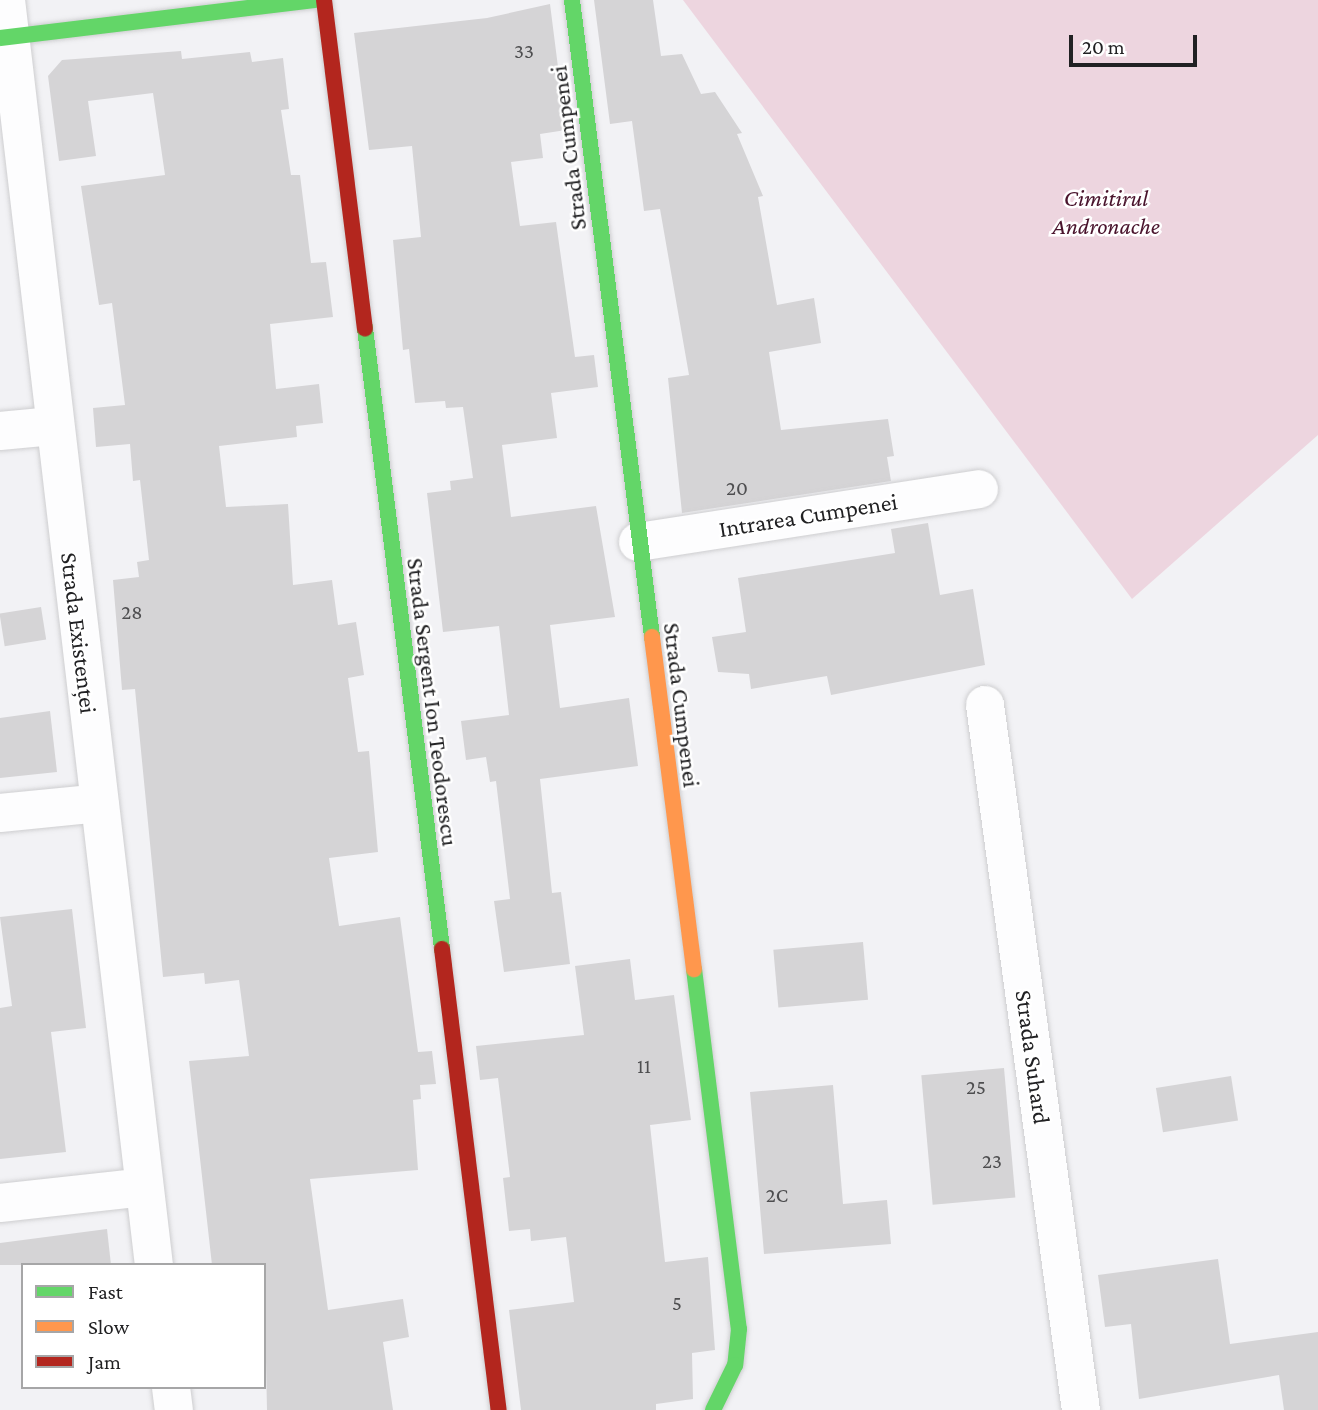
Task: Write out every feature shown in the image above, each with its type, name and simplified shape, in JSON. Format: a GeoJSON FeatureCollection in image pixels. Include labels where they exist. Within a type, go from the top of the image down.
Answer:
{"type":"FeatureCollection","features":[{"type":"Feature","properties":{"kind":"street"},"geometry":{"type":"LineString","coordinates":[[6,25],[315,0]]}},
{"type":"Feature","properties":{"kind":"street","name":"Strada Sergent Ion Teodorescu"},"geometry":{"type":"LineString","coordinates":[[324,0],[499,1410]]}},
{"type":"Feature","properties":{"kind":"street","name":"Strada Cumpenei"},"geometry":{"type":"LineString","coordinates":[[572,0],[739,1329],[735,1365],[713,1410]]}},
{"type":"Feature","properties":{"kind":"street","name":"Strada Existenței"},"geometry":{"type":"LineString","coordinates":[[6,25],[154,1263]]}},
{"type":"Feature","properties":{"kind":"street"},"geometry":{"type":"LineString","coordinates":[[0,431],[53,426]]}},
{"type":"Feature","properties":{"kind":"street","name":"Intrarea Cumpenei"},"geometry":{"type":"LineString","coordinates":[[638,542],[979,489]]}},
{"type":"Feature","properties":{"kind":"street","name":"Strada Suhard"},"geometry":{"type":"LineString","coordinates":[[985,705],[1081,1410]]}},
{"type":"Feature","properties":{"kind":"street"},"geometry":{"type":"LineString","coordinates":[[0,813],[100,803]]}},
{"type":"Feature","properties":{"kind":"street"},"geometry":{"type":"LineString","coordinates":[[0,1203],[144,1187]]}},
{"type":"Feature","properties":{"kind":"street"},"geometry":{"type":"LineString","coordinates":[[171,1389],[174,1410]]}},
{"type":"Feature","properties":{"kind":"green space","name":"Cimitirul Andronache"},"geometry":{"type":"Polygon","coordinates":[[[683,0],[1318,0],[1318,435],[1132,599],[683,0]]]}},
{"type":"Feature","properties":{"kind":"building"},"geometry":{"type":"Polygon","coordinates":[[[594,0],[653,0],[661,56],[682,54],[701,94],[715,92],[742,133],[737,134],[763,196],[758,197],[777,305],[814,298],[821,343],[769,352],[781,430],[888,419],[894,456],[887,457],[891,481],[682,513],[668,378],[689,375],[660,209],[644,211],[632,121],[610,124],[594,0]]]}},
{"type":"Feature","properties":{"kind":"building"},"geometry":{"type":"Polygon","coordinates":[[[550,4],[566,130],[540,134],[543,158],[511,162],[520,226],[556,222],[575,357],[594,355],[598,387],[551,393],[557,438],[502,445],[511,517],[596,506],[615,617],[550,625],[560,708],[629,698],[638,766],[540,779],[552,893],[561,892],[570,964],[504,972],[494,901],[510,899],[496,781],[490,782],[486,757],[466,760],[461,721],[509,715],[499,626],[443,632],[427,493],[451,490],[450,481],[473,478],[463,407],[446,408],[445,401],[415,403],[409,349],[403,350],[393,240],[421,237],[412,146],[369,150],[354,33],[487,18],[550,4]]]}},
{"type":"Feature","properties":{"kind":"building"},"geometry":{"type":"Polygon","coordinates":[[[181,51],[182,59],[250,52],[252,62],[283,58],[289,109],[281,110],[291,175],[300,175],[311,263],[326,262],[333,317],[270,324],[276,389],[319,384],[323,423],[296,426],[297,437],[219,446],[226,507],[288,504],[293,585],[332,580],[338,625],[356,622],[364,675],[348,678],[358,752],[369,751],[378,852],[329,858],[339,926],[400,917],[418,1052],[432,1051],[436,1084],[420,1085],[421,1099],[413,1100],[418,1170],[310,1179],[328,1310],[403,1299],[409,1337],[383,1342],[393,1410],[267,1410],[266,1263],[212,1263],[189,1061],[249,1056],[239,980],[205,984],[204,973],[163,977],[135,689],[122,690],[113,580],[139,577],[137,562],[149,560],[140,480],[133,481],[130,444],[96,447],[93,408],[125,405],[112,303],[99,305],[81,186],[165,175],[153,93],[88,101],[96,156],[59,161],[48,76],[62,60],[181,51]]]}},
{"type":"Feature","properties":{"kind":"building"},"geometry":{"type":"Polygon","coordinates":[[[928,523],[940,595],[973,589],[985,665],[831,695],[827,676],[751,689],[749,674],[718,672],[712,637],[746,632],[738,578],[895,553],[891,529],[928,523]]]}},
{"type":"Feature","properties":{"kind":"building"},"geometry":{"type":"Polygon","coordinates":[[[41,607],[46,640],[5,646],[0,613],[41,607]]]}},
{"type":"Feature","properties":{"kind":"building"},"geometry":{"type":"Polygon","coordinates":[[[50,711],[57,772],[0,778],[0,718],[50,711]]]}},
{"type":"Feature","properties":{"kind":"building"},"geometry":{"type":"Polygon","coordinates":[[[72,909],[86,1028],[51,1032],[66,1152],[0,1159],[0,1008],[12,1006],[0,917],[72,909]]]}},
{"type":"Feature","properties":{"kind":"building"},"geometry":{"type":"Polygon","coordinates":[[[863,942],[868,1000],[778,1008],[773,950],[863,942]]]}},
{"type":"Feature","properties":{"kind":"building"},"geometry":{"type":"Polygon","coordinates":[[[630,959],[635,1000],[674,995],[691,1120],[650,1125],[665,1262],[708,1257],[715,1350],[692,1353],[693,1399],[656,1404],[656,1410],[521,1410],[509,1310],[574,1302],[566,1237],[531,1241],[530,1229],[509,1231],[503,1178],[510,1177],[498,1078],[480,1080],[476,1046],[584,1035],[575,966],[630,959]]]}},
{"type":"Feature","properties":{"kind":"building"},"geometry":{"type":"Polygon","coordinates":[[[1004,1068],[1015,1198],[933,1205],[921,1075],[1004,1068]]]}},
{"type":"Feature","properties":{"kind":"building"},"geometry":{"type":"Polygon","coordinates":[[[1231,1076],[1238,1120],[1163,1132],[1156,1088],[1231,1076]]]}},
{"type":"Feature","properties":{"kind":"building"},"geometry":{"type":"Polygon","coordinates":[[[833,1085],[843,1204],[887,1200],[891,1244],[764,1254],[750,1092],[833,1085]]]}},
{"type":"Feature","properties":{"kind":"building"},"geometry":{"type":"Polygon","coordinates":[[[107,1229],[111,1263],[0,1265],[0,1243],[107,1229]]]}},
{"type":"Feature","properties":{"kind":"building"},"geometry":{"type":"Polygon","coordinates":[[[1218,1259],[1230,1344],[1318,1332],[1318,1410],[1284,1410],[1279,1375],[1139,1399],[1131,1324],[1105,1327],[1098,1275],[1218,1259]]]}},
{"type":"Feature","properties":{"kind":"traffic: fast"},"geometry":{"type":"LineString","coordinates":[[0,38],[315,0]]}},
{"type":"Feature","properties":{"kind":"traffic: fast"},"geometry":{"type":"LineString","coordinates":[[572,0],[652,637]]}},
{"type":"Feature","properties":{"kind":"traffic: fast"},"geometry":{"type":"LineString","coordinates":[[365,328],[442,949]]}},
{"type":"Feature","properties":{"kind":"traffic: fast"},"geometry":{"type":"LineString","coordinates":[[694,969],[739,1329],[735,1365],[713,1410]]}},
{"type":"Feature","properties":{"kind":"traffic: slow"},"geometry":{"type":"LineString","coordinates":[[652,637],[694,969]]}},
{"type":"Feature","properties":{"kind":"traffic: jam"},"geometry":{"type":"LineString","coordinates":[[324,0],[365,328]]}},
{"type":"Feature","properties":{"kind":"traffic: jam"},"geometry":{"type":"LineString","coordinates":[[442,949],[499,1410]]}}]}
